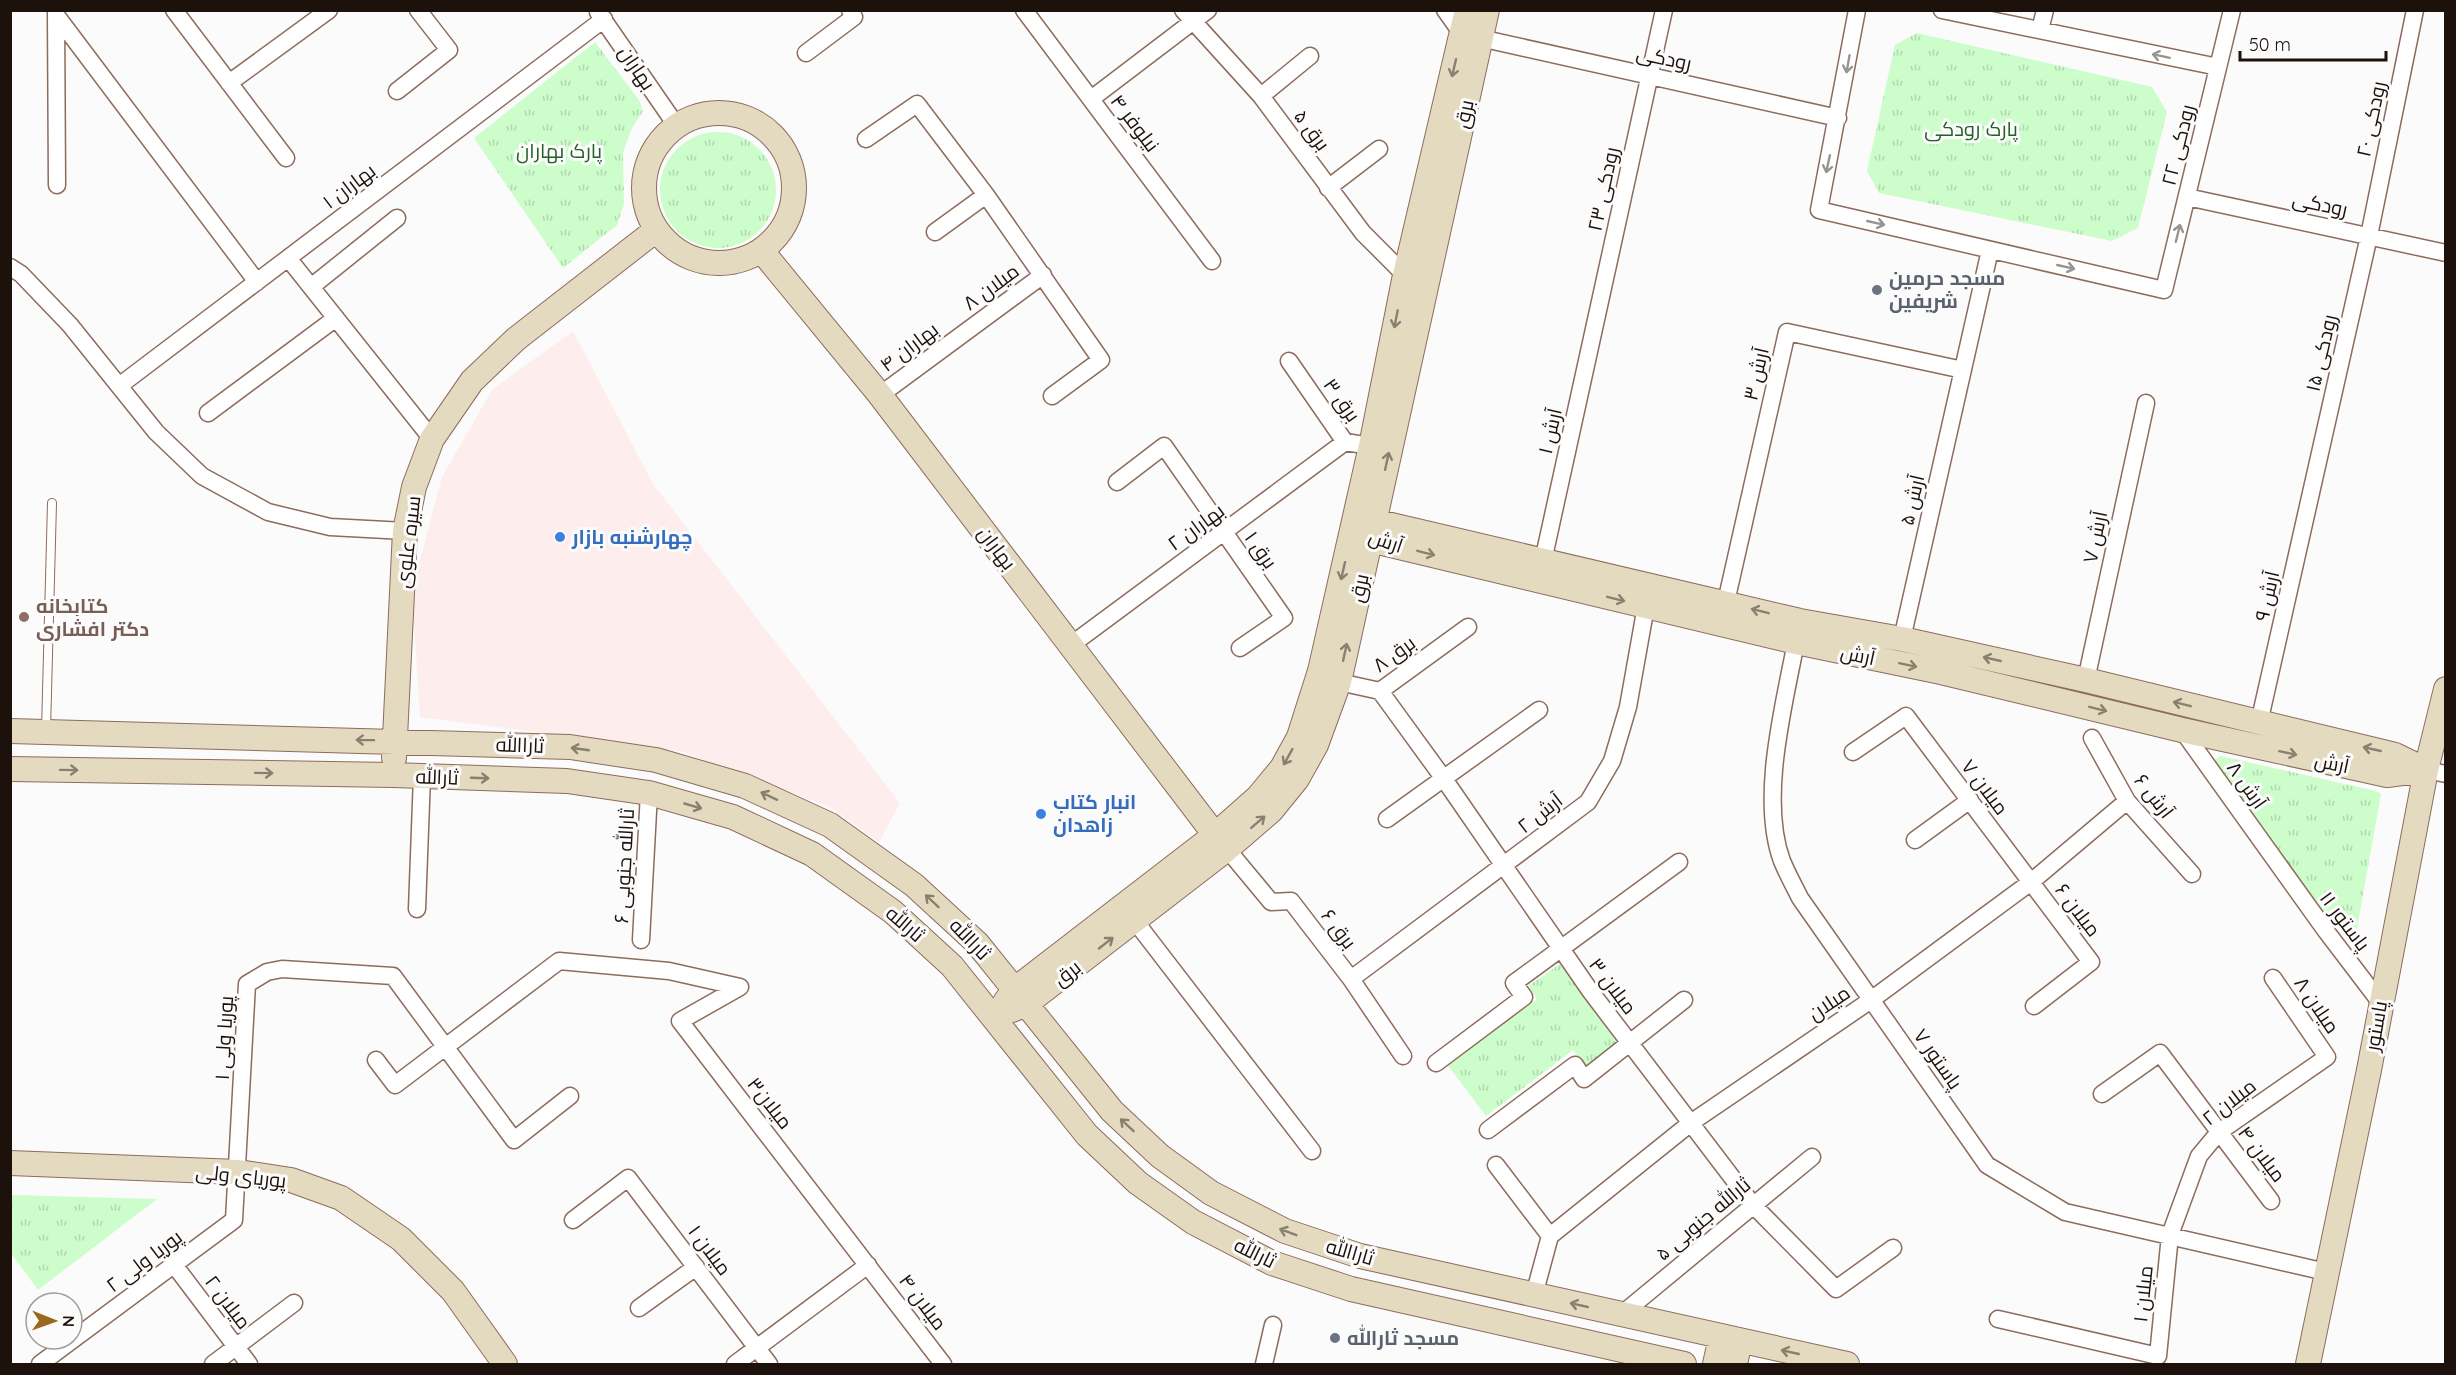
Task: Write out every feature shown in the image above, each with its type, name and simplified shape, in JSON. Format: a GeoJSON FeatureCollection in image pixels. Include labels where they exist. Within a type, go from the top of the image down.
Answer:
{"type":"FeatureCollection","features":[{"type":"Feature","properties":{"kind":"street"},"geometry":{"type":"LineString","coordinates":[[174,10],[286,158]]}},
{"type":"Feature","properties":{"kind":"street"},"geometry":{"type":"LineString","coordinates":[[229,83],[329,10]]}},
{"type":"Feature","properties":{"kind":"street"},"geometry":{"type":"LineString","coordinates":[[397,91],[449,50],[418,10]]}},
{"type":"Feature","properties":{"kind":"street","name":"نیلوفر ۴"},"geometry":{"type":"LineString","coordinates":[[1024,10],[1212,261]]}},
{"type":"Feature","properties":{"kind":"street"},"geometry":{"type":"LineString","coordinates":[[1091,99],[1187,16],[1208,10]]}},
{"type":"Feature","properties":{"kind":"street"},"geometry":{"type":"LineString","coordinates":[[1444,10],[1471,36]]}},
{"type":"Feature","properties":{"kind":"street","name":"برق"},"geometry":{"type":"LineString","coordinates":[[1020,997],[1221,842],[1271,810],[1297,779],[1316,745],[1339,682],[1366,529],[1471,36],[1467,10]]}},
{"type":"Feature","properties":{"kind":"street","name":"برق"},"geometry":{"type":"LineString","coordinates":[[1020,997],[1135,921],[1221,842],[1281,768],[1299,737],[1366,529],[1371,446],[1405,275],[1471,36],[1487,10]]}},
{"type":"Feature","properties":{"kind":"street","name":"رودکی ۲۳"},"geometry":{"type":"LineString","coordinates":[[1599,310],[1664,10]]}},
{"type":"Feature","properties":{"kind":"street"},"geometry":{"type":"LineString","coordinates":[[1857,10],[1819,210],[1990,250]]}},
{"type":"Feature","properties":{"kind":"street"},"geometry":{"type":"LineString","coordinates":[[1942,10],[2218,67]]}},
{"type":"Feature","properties":{"kind":"street"},"geometry":{"type":"LineString","coordinates":[[2040,30],[2044,10]]}},
{"type":"Feature","properties":{"kind":"street","name":"رودکی ۲۲"},"geometry":{"type":"LineString","coordinates":[[1990,250],[2164,290],[2232,10]]}},
{"type":"Feature","properties":{"kind":"street","name":"رودکی ۲۰"},"geometry":{"type":"LineString","coordinates":[[2369,236],[2415,10]]}},
{"type":"Feature","properties":{"kind":"street"},"geometry":{"type":"LineString","coordinates":[[56,13],[57,185]]}},
{"type":"Feature","properties":{"kind":"street"},"geometry":{"type":"LineString","coordinates":[[56,13],[257,282]]}},
{"type":"Feature","properties":{"kind":"street"},"geometry":{"type":"LineString","coordinates":[[806,53],[852,14]]}},
{"type":"Feature","properties":{"kind":"street","name":"بهاران ۱"},"geometry":{"type":"LineString","coordinates":[[119,386],[601,15]]}},
{"type":"Feature","properties":{"kind":"street","name":"بهاران"},"geometry":{"type":"LineString","coordinates":[[601,15],[676,125]]}},
{"type":"Feature","properties":{"kind":"street","name":"برق ۵"},"geometry":{"type":"LineString","coordinates":[[1187,16],[1261,96],[1363,233],[1405,275]]}},
{"type":"Feature","properties":{"kind":"street","name":"رودکی"},"geometry":{"type":"LineString","coordinates":[[1471,36],[1838,118]]}},
{"type":"Feature","properties":{"kind":"street"},"geometry":{"type":"LineString","coordinates":[[1261,96],[1310,56]]}},
{"type":"Feature","properties":{"kind":"street"},"geometry":{"type":"LineString","coordinates":[[866,139],[917,104],[986,195],[1101,360],[1052,396]]}},
{"type":"Feature","properties":{"kind":"street"},"geometry":{"type":"LineString","coordinates":[[721,112],[744,116],[765,128],[781,145],[791,166],[794,190],[790,213],[778,234],[761,250],[740,261],[716,264],[693,259],[673,248],[656,230],[646,209],[643,185],[645,174],[648,162],[659,141],[676,125],[698,115],[709,113],[721,112]]}},
{"type":"Feature","properties":{"kind":"street"},"geometry":{"type":"LineString","coordinates":[[1328,188],[1379,148]]}},
{"type":"Feature","properties":{"kind":"street"},"geometry":{"type":"LineString","coordinates":[[935,232],[986,195]]}},
{"type":"Feature","properties":{"kind":"street","name":"رودکی"},"geometry":{"type":"LineString","coordinates":[[2187,197],[2445,253]]}},
{"type":"Feature","properties":{"kind":"street"},"geometry":{"type":"LineString","coordinates":[[311,287],[397,218]]}},
{"type":"Feature","properties":{"kind":"street","name":"سیره علوی"},"geometry":{"type":"LineString","coordinates":[[393,775],[405,531],[414,487],[432,440],[472,381],[516,339],[656,230]]}},
{"type":"Feature","properties":{"kind":"street","name":"رودکی ۱۵"},"geometry":{"type":"LineString","coordinates":[[2315,478],[2369,236]]}},
{"type":"Feature","properties":{"kind":"street","name":"بهاران"},"geometry":{"type":"LineString","coordinates":[[761,250],[880,394],[1221,842]]}},
{"type":"Feature","properties":{"kind":"street","name":"آرش ۵"},"geometry":{"type":"LineString","coordinates":[[1902,639],[1990,250]]}},
{"type":"Feature","properties":{"kind":"street"},"geometry":{"type":"LineString","coordinates":[[288,258],[432,440]]}},
{"type":"Feature","properties":{"kind":"street"},"geometry":{"type":"LineString","coordinates":[[10,267],[21,274],[70,325],[156,432],[202,476],[268,512],[330,527],[405,531]]}},
{"type":"Feature","properties":{"kind":"street","name":"میلان ۸"},"geometry":{"type":"LineString","coordinates":[[963,333],[1043,275]]}},
{"type":"Feature","properties":{"kind":"street","name":"آرش ۱"},"geometry":{"type":"LineString","coordinates":[[1543,561],[1599,310]]}},
{"type":"Feature","properties":{"kind":"street"},"geometry":{"type":"LineString","coordinates":[[207,413],[336,318]]}},
{"type":"Feature","properties":{"kind":"street","name":"آرش ۳"},"geometry":{"type":"LineString","coordinates":[[1726,602],[1787,332],[1963,370]]}},
{"type":"Feature","properties":{"kind":"street","name":"بهاران ۴"},"geometry":{"type":"LineString","coordinates":[[880,394],[963,333]]}},
{"type":"Feature","properties":{"kind":"street","name":"برق ۳"},"geometry":{"type":"LineString","coordinates":[[1289,361],[1345,442],[1371,446]]}},
{"type":"Feature","properties":{"kind":"street","name":"آرش ۷"},"geometry":{"type":"LineString","coordinates":[[2086,680],[2146,403]]}},
{"type":"Feature","properties":{"kind":"street","name":"بهاران ۲"},"geometry":{"type":"LineString","coordinates":[[1071,645],[1345,442]]}},
{"type":"Feature","properties":{"kind":"street","name":"برق ۱"},"geometry":{"type":"LineString","coordinates":[[1117,482],[1164,446],[1284,618],[1239,648]]}},
{"type":"Feature","properties":{"kind":"street","name":"آرش ۹"},"geometry":{"type":"LineString","coordinates":[[2259,723],[2315,478]]}},
{"type":"Feature","properties":{"kind":"street","name":"آرش"},"geometry":{"type":"LineString","coordinates":[[1366,529],[1543,561],[1648,596],[1726,602],[1798,631],[1902,639],[2086,680],[2396,755],[2436,772]]}},
{"type":"Feature","properties":{"kind":"street","name":"آرش"},"geometry":{"type":"LineString","coordinates":[[1366,529],[1798,631],[1941,672],[2182,730],[2387,775],[2436,772]]}},
{"type":"Feature","properties":{"kind":"street","name":"آرش ۲"},"geometry":{"type":"LineString","coordinates":[[1351,979],[1588,802],[1612,761],[1628,707],[1648,596]]}},
{"type":"Feature","properties":{"kind":"street","name":"برق ۸"},"geometry":{"type":"LineString","coordinates":[[1339,682],[1380,691],[1468,627]]}},
{"type":"Feature","properties":{"kind":"street","name":"پاستور ۷"},"geometry":{"type":"LineString","coordinates":[[1798,631],[1776,751],[1772,795],[1782,860],[1800,898],[1987,1165],[2065,1212],[2326,1272]]}},
{"type":"Feature","properties":{"kind":"street","name":"پاستور"},"geometry":{"type":"LineString","coordinates":[[2308,1365],[2369,1070],[2380,1002],[2436,772],[2445,689]]}},
{"type":"Feature","properties":{"kind":"street","name":"میلان ۳"},"geometry":{"type":"LineString","coordinates":[[1380,691],[1444,779],[1559,949],[1754,1205],[1836,1289],[1893,1248]]}},
{"type":"Feature","properties":{"kind":"street"},"geometry":{"type":"LineString","coordinates":[[1387,819],[1539,710]]}},
{"type":"Feature","properties":{"kind":"street","name":"میلان ۷"},"geometry":{"type":"LineString","coordinates":[[1852,752],[1906,717],[2031,882]]}},
{"type":"Feature","properties":{"kind":"street","name":"آرش ۸"},"geometry":{"type":"LineString","coordinates":[[2182,730],[2277,864]]}},
{"type":"Feature","properties":{"kind":"street","name":"ثاراالله"},"geometry":{"type":"LineString","coordinates":[[10,731],[570,747],[656,760],[745,786],[830,825],[914,885],[977,943],[1112,1112],[1160,1156],[1211,1193],[1285,1232],[1360,1256],[1847,1365]]}},
{"type":"Feature","properties":{"kind":"street","name":"آرش ۶"},"geometry":{"type":"LineString","coordinates":[[2092,738],[2127,801],[2192,874]]}},
{"type":"Feature","properties":{"kind":"street","name":"ثارالله"},"geometry":{"type":"LineString","coordinates":[[10,769],[393,775],[567,781],[649,794],[734,818],[812,854],[893,912],[952,966],[1087,1135],[1138,1183],[1193,1222],[1272,1263],[1351,1289],[1684,1365]]}},
{"type":"Feature","properties":{"kind":"street"},"geometry":{"type":"LineString","coordinates":[[417,909],[422,776]]}},
{"type":"Feature","properties":{"kind":"street","name":"ثارالله جنوبی ۶"},"geometry":{"type":"LineString","coordinates":[[641,940],[649,794]]}},
{"type":"Feature","properties":{"kind":"street"},"geometry":{"type":"LineString","coordinates":[[1915,840],[1970,800]]}},
{"type":"Feature","properties":{"kind":"street","name":"میلان"},"geometry":{"type":"LineString","coordinates":[[1550,1236],[1692,1122],[1871,1000],[2031,882],[2127,801]]}},
{"type":"Feature","properties":{"kind":"street","name":"برق ۶"},"geometry":{"type":"LineString","coordinates":[[1221,842],[1271,902],[1292,901],[1351,979],[1403,1056]]}},
{"type":"Feature","properties":{"kind":"street"},"geometry":{"type":"LineString","coordinates":[[1436,1063],[1524,997],[1514,983],[1679,862]]}},
{"type":"Feature","properties":{"kind":"street","name":"پاستور ۱۱"},"geometry":{"type":"LineString","coordinates":[[2277,864],[2380,1002]]}},
{"type":"Feature","properties":{"kind":"street","name":"میلان ۶"},"geometry":{"type":"LineString","coordinates":[[2031,882],[2091,962],[2034,1006]]}},
{"type":"Feature","properties":{"kind":"street"},"geometry":{"type":"LineString","coordinates":[[1135,921],[1312,1151]]}},
{"type":"Feature","properties":{"kind":"street","name":"میلان۳"},"geometry":{"type":"LineString","coordinates":[[446,1048],[559,961],[669,971],[740,987],[680,1021],[868,1265]]}},
{"type":"Feature","properties":{"kind":"street","name":"پوریا ولی ۱"},"geometry":{"type":"LineString","coordinates":[[238,1172],[248,984],[267,972],[282,969],[393,976],[446,1048]]}},
{"type":"Feature","properties":{"kind":"street","name":"میلان ۸"},"geometry":{"type":"LineString","coordinates":[[2273,978],[2327,1057]]}},
{"type":"Feature","properties":{"kind":"street"},"geometry":{"type":"LineString","coordinates":[[993,1018],[1020,997]]}},
{"type":"Feature","properties":{"kind":"street"},"geometry":{"type":"LineString","coordinates":[[1488,1130],[1575,1065],[1584,1079],[1684,1000]]}},
{"type":"Feature","properties":{"kind":"street"},"geometry":{"type":"LineString","coordinates":[[376,1060],[395,1085],[446,1048],[514,1140],[570,1096]]}},
{"type":"Feature","properties":{"kind":"street"},"geometry":{"type":"LineString","coordinates":[[2102,1094],[2160,1053],[2219,1132]]}},
{"type":"Feature","properties":{"kind":"street","name":"میلان ۲"},"geometry":{"type":"LineString","coordinates":[[2170,1235],[2199,1156],[2219,1132],[2327,1057]]}},
{"type":"Feature","properties":{"kind":"street","name":"میلان ۴"},"geometry":{"type":"LineString","coordinates":[[2219,1132],[2271,1201]]}},
{"type":"Feature","properties":{"kind":"street","name":"ثارالله جنوبی ۵"},"geometry":{"type":"LineString","coordinates":[[1622,1314],[1812,1157]]}},
{"type":"Feature","properties":{"kind":"street","name":"پوریای ولی"},"geometry":{"type":"LineString","coordinates":[[10,1163],[238,1172],[291,1180],[341,1198],[401,1239],[453,1291],[505,1365]]}},
{"type":"Feature","properties":{"kind":"street"},"geometry":{"type":"LineString","coordinates":[[1496,1165],[1550,1236],[1534,1295]]}},
{"type":"Feature","properties":{"kind":"street","name":"پوریا ولی ۲"},"geometry":{"type":"LineString","coordinates":[[40,1365],[234,1220],[238,1172]]}},
{"type":"Feature","properties":{"kind":"street","name":"میلان ۱"},"geometry":{"type":"LineString","coordinates":[[573,1220],[628,1178],[757,1348]]}},
{"type":"Feature","properties":{"kind":"street","name":"میلان ۱"},"geometry":{"type":"LineString","coordinates":[[1998,1318],[2158,1356],[2170,1235]]}},
{"type":"Feature","properties":{"kind":"street"},"geometry":{"type":"LineString","coordinates":[[735,1365],[868,1265]]}},
{"type":"Feature","properties":{"kind":"street","name":"میلان ۴"},"geometry":{"type":"LineString","coordinates":[[868,1265],[943,1365]]}},
{"type":"Feature","properties":{"kind":"street","name":"میلان ۲"},"geometry":{"type":"LineString","coordinates":[[175,1266],[249,1365]]}},
{"type":"Feature","properties":{"kind":"street"},"geometry":{"type":"LineString","coordinates":[[639,1308],[696,1267]]}},
{"type":"Feature","properties":{"kind":"street"},"geometry":{"type":"LineString","coordinates":[[213,1365],[294,1304]]}},
{"type":"Feature","properties":{"kind":"street"},"geometry":{"type":"LineString","coordinates":[[1264,1365],[1273,1325]]}},
{"type":"Feature","properties":{"kind":"street"},"geometry":{"type":"LineString","coordinates":[[1715,1365],[1731,1339]]}},
{"type":"Feature","properties":{"kind":"street"},"geometry":{"type":"LineString","coordinates":[[1731,1339],[1735,1365]]}},
{"type":"Feature","properties":{"kind":"street"},"geometry":{"type":"LineString","coordinates":[[757,1348],[769,1365]]}},
{"type":"Feature","properties":{"kind":"lane"},"geometry":{"type":"LineString","coordinates":[[46,732],[52,503]]}},
{"type":"Feature","properties":{"kind":"shaded area","name":"چهارشنبه بازار"},"geometry":{"type":"Polygon","coordinates":[[[573,331],[653,484],[900,803],[879,842],[830,807],[680,751],[420,717],[412,590],[442,477],[492,390],[573,331]]]}},
{"type":"Feature","properties":{"kind":"green space","name":"پارک رودکی"},"geometry":{"type":"Polygon","coordinates":[[[1917,33],[2152,87],[2167,112],[2138,228],[2112,241],[1879,193],[1867,171],[1895,45],[1917,33]]]}},
{"type":"Feature","properties":{"kind":"green space","name":"پارک بهاران"},"geometry":{"type":"Polygon","coordinates":[[[595,42],[639,100],[643,111],[631,130],[623,153],[624,204],[617,225],[563,268],[474,138],[595,42]]]}},
{"type":"Feature","properties":{"kind":"green space"},"geometry":{"type":"Polygon","coordinates":[[[718,132],[740,136],[759,149],[772,168],[776,190],[772,212],[759,231],[740,244],[718,248],[696,244],[677,231],[664,212],[660,190],[664,168],[677,149],[696,136],[718,132]]]}},
{"type":"Feature","properties":{"kind":"green space"},"geometry":{"type":"Polygon","coordinates":[[[2220,756],[2381,794],[2356,934],[2322,920],[2212,762],[2220,756]]]}},
{"type":"Feature","properties":{"kind":"green space"},"geometry":{"type":"Polygon","coordinates":[[[1560,964],[1618,1043],[1587,1068],[1573,1050],[1486,1116],[1446,1063],[1537,999],[1528,986],[1560,964]]]}},
{"type":"Feature","properties":{"kind":"green space"},"geometry":{"type":"Polygon","coordinates":[[[11,1195],[157,1199],[38,1290],[11,1253],[11,1195]]]}},
{"type":"Feature","properties":{"kind":"place","name":"مسجد حرمین شریفین"},"geometry":{"type":"Point","coordinates":[1877,290]}},
{"type":"Feature","properties":{"kind":"place","name":"چهارشنبه بازار"},"geometry":{"type":"Point","coordinates":[560,537]}},
{"type":"Feature","properties":{"kind":"place","name":"کتابخانه دکتر افشاری"},"geometry":{"type":"Point","coordinates":[24,617]}},
{"type":"Feature","properties":{"kind":"place","name":"انبار کتاب زاهدان"},"geometry":{"type":"Point","coordinates":[1041,814]}},
{"type":"Feature","properties":{"kind":"place","name":"مسجد ثارالله"},"geometry":{"type":"Point","coordinates":[1335,1338]}}]}
